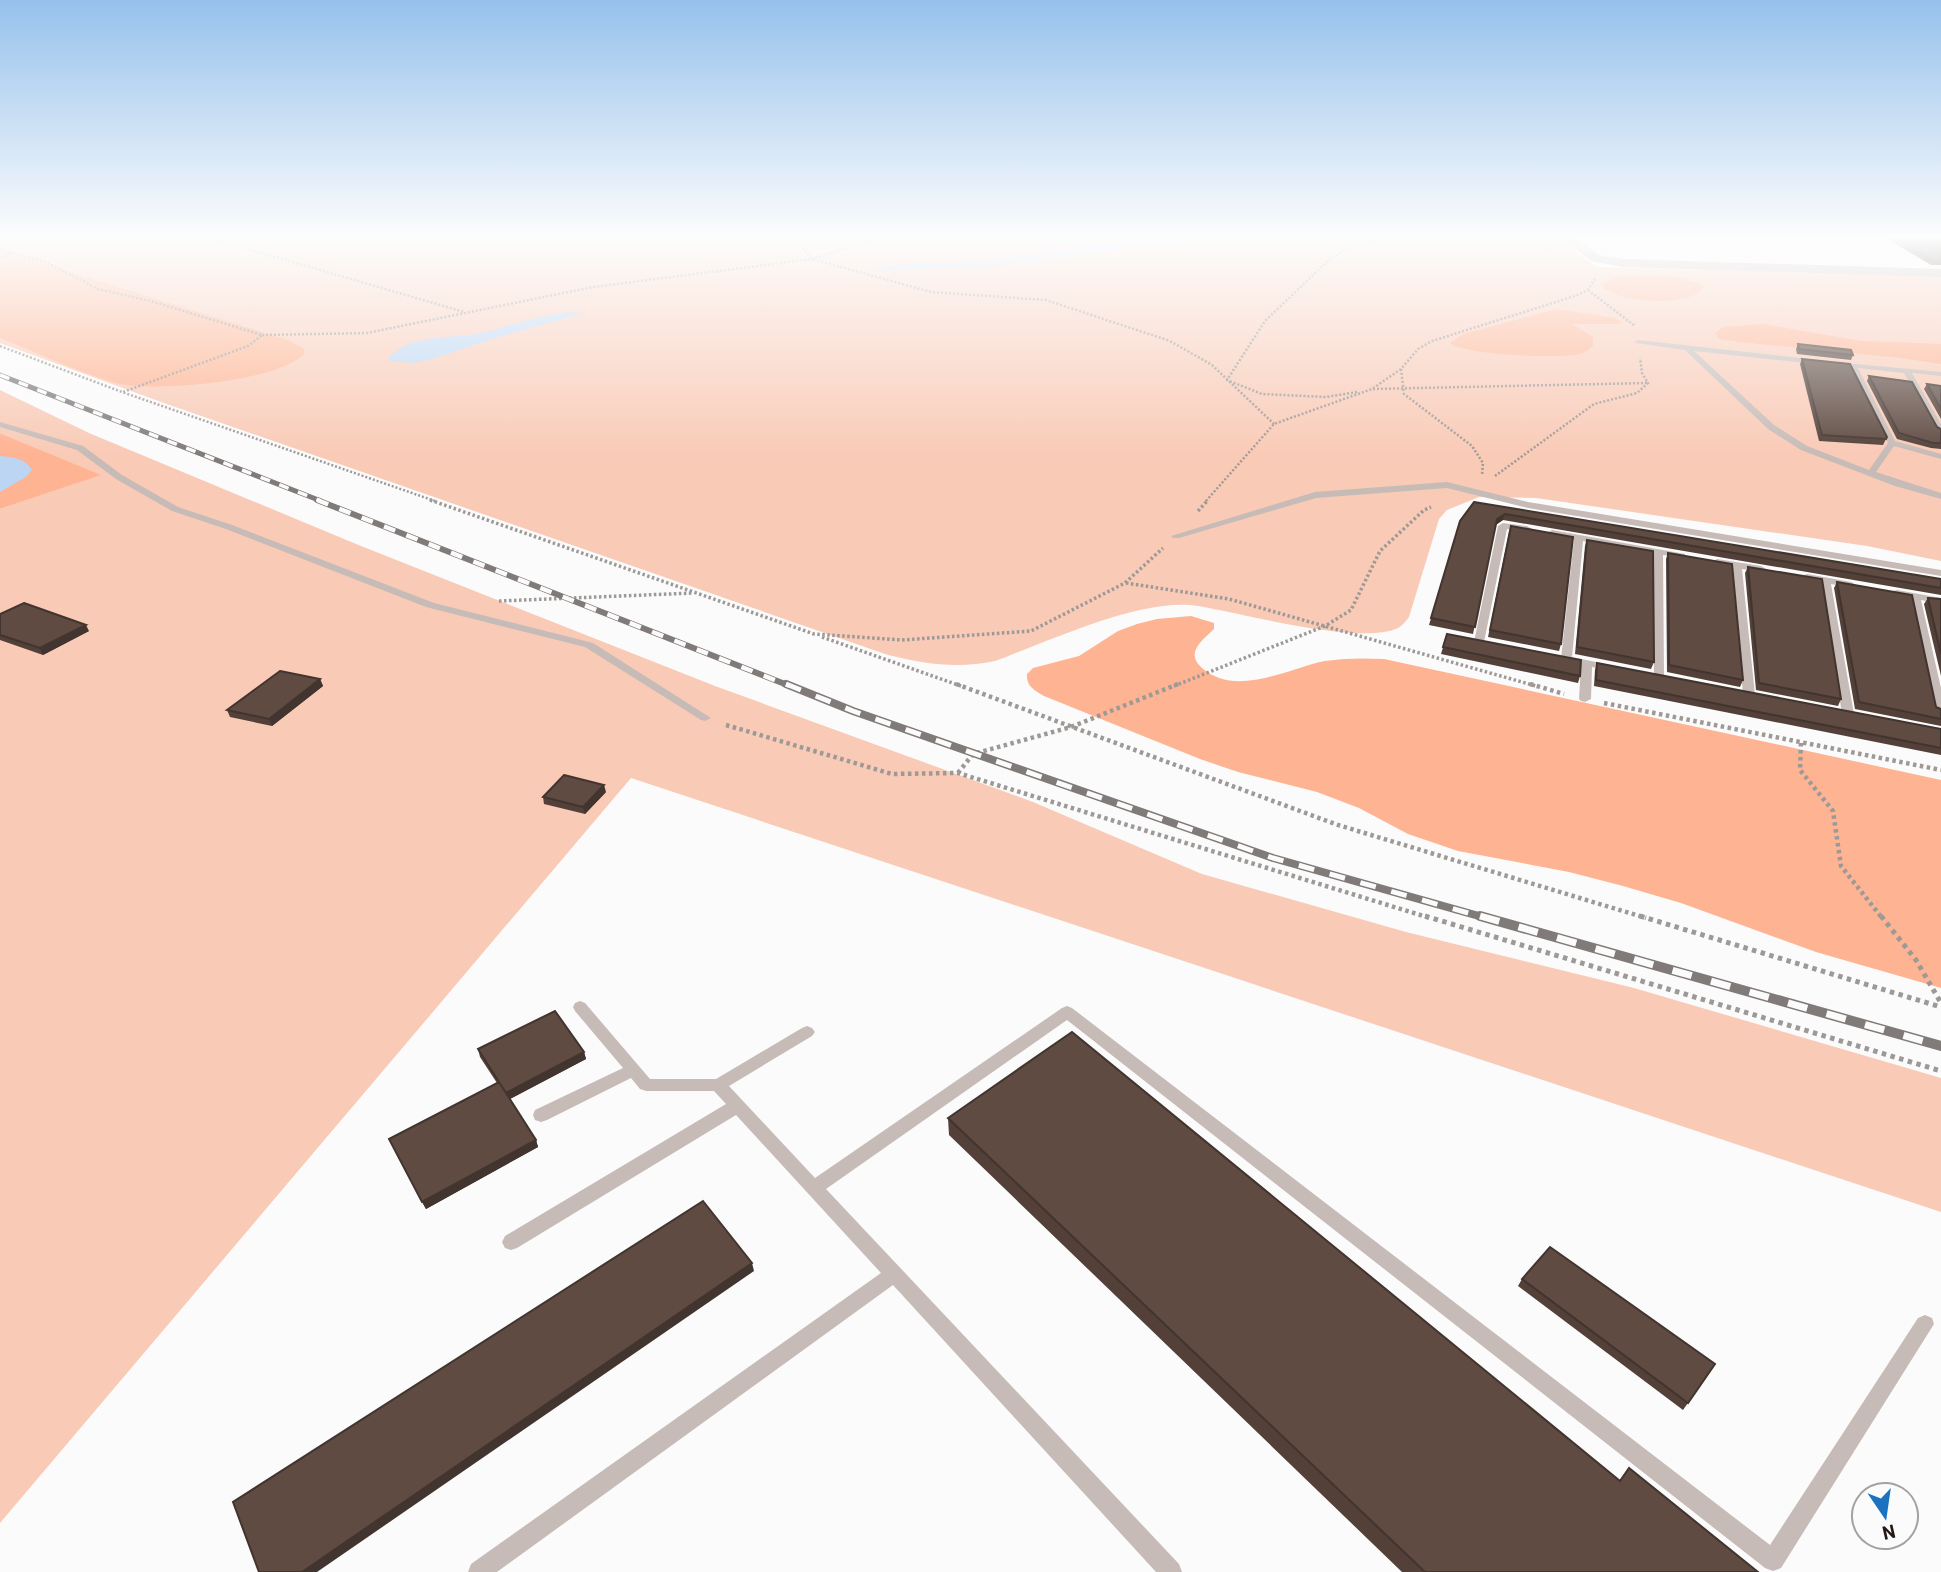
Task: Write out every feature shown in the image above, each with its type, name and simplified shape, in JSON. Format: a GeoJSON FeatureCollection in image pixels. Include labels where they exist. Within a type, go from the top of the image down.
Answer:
{"type":"FeatureCollection","features":[{"type":"Feature","properties":{"kind":"lane"},"geometry":{"type":"LineString","coordinates":[[1638,342],[1941,375]]}},
{"type":"Feature","properties":{"kind":"lane"},"geometry":{"type":"LineString","coordinates":[[1687,348],[1771,427],[1804,448],[1941,496]]}},
{"type":"Feature","properties":{"kind":"lane"},"geometry":{"type":"LineString","coordinates":[[1853,366],[1892,443],[1941,457]]}},
{"type":"Feature","properties":{"kind":"lane"},"geometry":{"type":"LineString","coordinates":[[1907,371],[1941,431]]}},
{"type":"Feature","properties":{"kind":"lane"},"geometry":{"type":"LineString","coordinates":[[1914,380],[1941,375]]}},
{"type":"Feature","properties":{"kind":"lane"},"geometry":{"type":"LineString","coordinates":[[0,424],[80,448],[119,477],[175,509],[229,527],[430,605],[589,645],[705,719]]}},
{"type":"Feature","properties":{"kind":"lane"},"geometry":{"type":"LineString","coordinates":[[1871,473],[1892,443]]}},
{"type":"Feature","properties":{"kind":"lane"},"geometry":{"type":"LineString","coordinates":[[1176,536],[1315,495],[1447,485],[1528,505],[1941,573]]}},
{"type":"Feature","properties":{"kind":"lane"},"geometry":{"type":"LineString","coordinates":[[1491,644],[1474,640],[1503,526],[1697,558]]}},
{"type":"Feature","properties":{"kind":"lane"},"geometry":{"type":"LineString","coordinates":[[1566,659],[1579,538]]}},
{"type":"Feature","properties":{"kind":"lane"},"geometry":{"type":"LineString","coordinates":[[1658,552],[1653,676],[1672,680]]}},
{"type":"Feature","properties":{"kind":"lane"},"geometry":{"type":"LineString","coordinates":[[1710,561],[1775,572]]}},
{"type":"Feature","properties":{"kind":"lane"},"geometry":{"type":"LineString","coordinates":[[1737,565],[1749,695]]}},
{"type":"Feature","properties":{"kind":"lane"},"geometry":{"type":"LineString","coordinates":[[1800,576],[1864,587]]}},
{"type":"Feature","properties":{"kind":"lane"},"geometry":{"type":"LineString","coordinates":[[1825,580],[1848,714]]}},
{"type":"Feature","properties":{"kind":"lane"},"geometry":{"type":"LineString","coordinates":[[1890,592],[1941,601]]}},
{"type":"Feature","properties":{"kind":"lane"},"geometry":{"type":"LineString","coordinates":[[1916,596],[1941,713]]}},
{"type":"Feature","properties":{"kind":"lane"},"geometry":{"type":"LineString","coordinates":[[1554,656],[1623,670]]}},
{"type":"Feature","properties":{"kind":"lane"},"geometry":{"type":"LineString","coordinates":[[1585,699],[1587,663]]}},
{"type":"Feature","properties":{"kind":"lane"},"geometry":{"type":"LineString","coordinates":[[1736,692],[1761,697]]}},
{"type":"Feature","properties":{"kind":"lane"},"geometry":{"type":"LineString","coordinates":[[1835,712],[1861,717]]}},
{"type":"Feature","properties":{"kind":"lane"},"geometry":{"type":"LineString","coordinates":[[580,1007],[646,1084],[718,1085],[807,1032]]}},
{"type":"Feature","properties":{"kind":"lane"},"geometry":{"type":"LineString","coordinates":[[814,1188],[1068,1012],[1773,1560],[1925,1324]]}},
{"type":"Feature","properties":{"kind":"lane"},"geometry":{"type":"LineString","coordinates":[[541,1115],[634,1070]]}},
{"type":"Feature","properties":{"kind":"lane"},"geometry":{"type":"LineString","coordinates":[[718,1085],[1171,1572]]}},
{"type":"Feature","properties":{"kind":"lane"},"geometry":{"type":"LineString","coordinates":[[511,1242],[737,1106]]}},
{"type":"Feature","properties":{"kind":"lane"},"geometry":{"type":"LineString","coordinates":[[479,1572],[894,1274]]}},
{"type":"Feature","properties":{"kind":"path"},"geometry":{"type":"LineString","coordinates":[[177,309],[262,335],[368,334],[479,309]]}},
{"type":"Feature","properties":{"kind":"path"},"geometry":{"type":"LineString","coordinates":[[456,309],[465,312]]}},
{"type":"Feature","properties":{"kind":"path"},"geometry":{"type":"LineString","coordinates":[[1074,309],[1170,341],[1212,365],[1274,424]]}},
{"type":"Feature","properties":{"kind":"path"},"geometry":{"type":"LineString","coordinates":[[1227,380],[1265,321],[1277,309]]}},
{"type":"Feature","properties":{"kind":"path"},"geometry":{"type":"LineString","coordinates":[[814,634],[902,640],[1031,631],[1125,583],[1176,536],[1274,424],[1372,389],[1401,369],[1408,358],[1432,341],[1535,309]]}},
{"type":"Feature","properties":{"kind":"path"},"geometry":{"type":"LineString","coordinates":[[1615,309],[1634,323],[1642,373],[1648,383]]}},
{"type":"Feature","properties":{"kind":"path"},"geometry":{"type":"LineString","coordinates":[[122,392],[248,346],[262,335]]}},
{"type":"Feature","properties":{"kind":"path"},"geometry":{"type":"LineString","coordinates":[[0,346],[122,392],[1105,737],[1338,825],[1941,1005]]}},
{"type":"Feature","properties":{"kind":"path"},"geometry":{"type":"LineString","coordinates":[[1401,369],[1405,394],[1472,446],[1483,463],[1482,479],[1474,492]]}},
{"type":"Feature","properties":{"kind":"path"},"geometry":{"type":"LineString","coordinates":[[1227,380],[1262,394],[1326,397],[1372,389],[1648,383]]}},
{"type":"Feature","properties":{"kind":"path"},"geometry":{"type":"LineString","coordinates":[[958,772],[973,754],[1071,727],[1325,626],[1351,610],[1380,551],[1424,510],[1474,492],[1594,404],[1637,393],[1648,383]]}},
{"type":"Feature","properties":{"kind":"path"},"geometry":{"type":"LineString","coordinates":[[1125,583],[1229,599],[1585,699],[1941,770]]}},
{"type":"Feature","properties":{"kind":"path"},"geometry":{"type":"LineString","coordinates":[[497,601],[697,592]]}},
{"type":"Feature","properties":{"kind":"path"},"geometry":{"type":"LineString","coordinates":[[705,719],[892,774],[958,772],[1214,853],[1941,1071]]}},
{"type":"Feature","properties":{"kind":"path"},"geometry":{"type":"LineString","coordinates":[[1801,743],[1800,770],[1833,811],[1841,866],[1916,960],[1941,1005]]}},
{"type":"Feature","properties":{"kind":"shaded area"},"geometry":{"type":"Polygon","coordinates":[[[0,309],[1941,309],[1941,561],[1867,546],[1536,498],[1479,497],[1447,510],[1439,519],[1409,617],[1398,628],[1381,633],[1330,631],[1198,606],[1175,605],[1124,614],[995,661],[955,665],[915,661],[888,655],[161,402],[0,343],[0,309]]]}},
{"type":"Feature","properties":{"kind":"shaded area"},"geometry":{"type":"Polygon","coordinates":[[[0,309],[190,309],[288,340],[304,349],[304,354],[290,364],[242,378],[185,386],[134,386],[101,379],[0,338],[0,309]]]}},
{"type":"Feature","properties":{"kind":"shaded area"},"geometry":{"type":"Polygon","coordinates":[[[1556,309],[1615,318],[1622,322],[1572,324],[1593,337],[1593,345],[1580,354],[1569,355],[1492,353],[1450,343],[1463,334],[1556,309]]]}},
{"type":"Feature","properties":{"kind":"shaded area"},"geometry":{"type":"Polygon","coordinates":[[[1763,324],[1861,341],[1941,344],[1941,364],[1740,342],[1719,339],[1715,333],[1723,327],[1763,324]]]}},
{"type":"Feature","properties":{"kind":"shaded area"},"geometry":{"type":"Polygon","coordinates":[[[0,390],[89,433],[361,546],[715,686],[1033,802],[1202,874],[1406,932],[1634,988],[1941,1078],[1941,1212],[631,778],[0,1523],[0,509],[100,475],[0,433],[0,390]]]}},
{"type":"Feature","properties":{"kind":"shaded area"},"geometry":{"type":"Polygon","coordinates":[[[0,433],[101,475],[0,509],[0,433]]]}},
{"type":"Feature","properties":{"kind":"shaded area"},"geometry":{"type":"Polygon","coordinates":[[[1191,616],[1214,623],[1214,629],[1197,646],[1197,662],[1215,676],[1230,681],[1262,679],[1325,661],[1384,659],[1941,780],[1941,988],[1816,952],[1681,903],[1623,886],[1569,872],[1458,851],[1408,834],[1359,808],[1317,792],[1238,772],[1200,759],[1044,696],[1029,685],[1027,674],[1033,668],[1079,656],[1118,631],[1157,619],[1191,616]]]}},
{"type":"Feature","properties":{"kind":"water"},"geometry":{"type":"Polygon","coordinates":[[[576,312],[581,314],[432,359],[413,363],[390,361],[389,358],[408,344],[432,338],[470,335],[540,317],[576,312]]]}},
{"type":"Feature","properties":{"kind":"water"},"geometry":{"type":"Polygon","coordinates":[[[0,456],[22,461],[32,470],[26,477],[0,492],[0,456]]]}},
{"type":"Feature","properties":{"kind":"building"},"geometry":{"type":"Polygon","coordinates":[[[1798,344],[1851,350],[1853,355],[1799,349],[1798,344]]]}},
{"type":"Feature","properties":{"kind":"building"},"geometry":{"type":"Polygon","coordinates":[[[1802,359],[1850,364],[1886,439],[1822,435],[1802,359]]]}},
{"type":"Feature","properties":{"kind":"building"},"geometry":{"type":"Polygon","coordinates":[[[1869,376],[1912,382],[1937,427],[1941,429],[1941,443],[1899,433],[1869,376]]]}},
{"type":"Feature","properties":{"kind":"building"},"geometry":{"type":"Polygon","coordinates":[[[1927,384],[1941,386],[1941,409],[1927,384]]]}},
{"type":"Feature","properties":{"kind":"building"},"geometry":{"type":"Polygon","coordinates":[[[1474,502],[1941,579],[1941,588],[1505,514],[1497,519],[1475,627],[1431,618],[1460,521],[1474,502]]]}},
{"type":"Feature","properties":{"kind":"building"},"geometry":{"type":"Polygon","coordinates":[[[1511,526],[1573,537],[1561,644],[1490,630],[1511,526]]]}},
{"type":"Feature","properties":{"kind":"building"},"geometry":{"type":"Polygon","coordinates":[[[1587,540],[1653,551],[1654,662],[1577,647],[1587,540]]]}},
{"type":"Feature","properties":{"kind":"building"},"geometry":{"type":"Polygon","coordinates":[[[1668,553],[1732,564],[1743,680],[1669,665],[1668,553]]]}},
{"type":"Feature","properties":{"kind":"building"},"geometry":{"type":"Polygon","coordinates":[[[1748,567],[1822,579],[1841,699],[1759,683],[1748,567]]]}},
{"type":"Feature","properties":{"kind":"building"},"geometry":{"type":"Polygon","coordinates":[[[1837,582],[1912,595],[1936,707],[1941,709],[1941,719],[1859,702],[1837,582]]]}},
{"type":"Feature","properties":{"kind":"building"},"geometry":{"type":"Polygon","coordinates":[[[1928,598],[1941,599],[1941,654],[1928,598]]]}},
{"type":"Feature","properties":{"kind":"building"},"geometry":{"type":"Polygon","coordinates":[[[24,603],[86,625],[40,648],[0,635],[0,614],[24,603]]]}},
{"type":"Feature","properties":{"kind":"building"},"geometry":{"type":"Polygon","coordinates":[[[1447,634],[1581,660],[1580,676],[1443,647],[1447,634]]]}},
{"type":"Feature","properties":{"kind":"building"},"geometry":{"type":"Polygon","coordinates":[[[1597,663],[1941,729],[1941,748],[1596,680],[1597,663]]]}},
{"type":"Feature","properties":{"kind":"building"},"geometry":{"type":"Polygon","coordinates":[[[280,671],[320,679],[269,719],[227,710],[280,671]]]}},
{"type":"Feature","properties":{"kind":"building"},"geometry":{"type":"Polygon","coordinates":[[[564,775],[604,785],[583,807],[543,797],[564,775]]]}},
{"type":"Feature","properties":{"kind":"building"},"geometry":{"type":"Polygon","coordinates":[[[555,1011],[584,1052],[506,1093],[478,1049],[555,1011]]]}},
{"type":"Feature","properties":{"kind":"building"},"geometry":{"type":"Polygon","coordinates":[[[1072,1032],[1620,1481],[1629,1468],[1758,1572],[1425,1572],[948,1118],[1072,1032]]]}},
{"type":"Feature","properties":{"kind":"building"},"geometry":{"type":"Polygon","coordinates":[[[499,1082],[536,1140],[422,1202],[389,1139],[499,1082]]]}},
{"type":"Feature","properties":{"kind":"building"},"geometry":{"type":"Polygon","coordinates":[[[703,1201],[752,1263],[302,1572],[259,1572],[233,1502],[703,1201]]]}},
{"type":"Feature","properties":{"kind":"building"},"geometry":{"type":"Polygon","coordinates":[[[1550,1247],[1715,1364],[1688,1403],[1522,1279],[1550,1247]]]}},
{"type":"Feature","properties":{"kind":"railway"},"geometry":{"type":"LineString","coordinates":[[0,375],[321,501]]}},
{"type":"Feature","properties":{"kind":"railway"},"geometry":{"type":"LineString","coordinates":[[317,500],[790,686]]}},
{"type":"Feature","properties":{"kind":"railway"},"geometry":{"type":"LineString","coordinates":[[786,684],[853,711],[1273,858],[1486,918]]}},
{"type":"Feature","properties":{"kind":"railway"},"geometry":{"type":"LineString","coordinates":[[1480,916],[1941,1046]]}}]}
